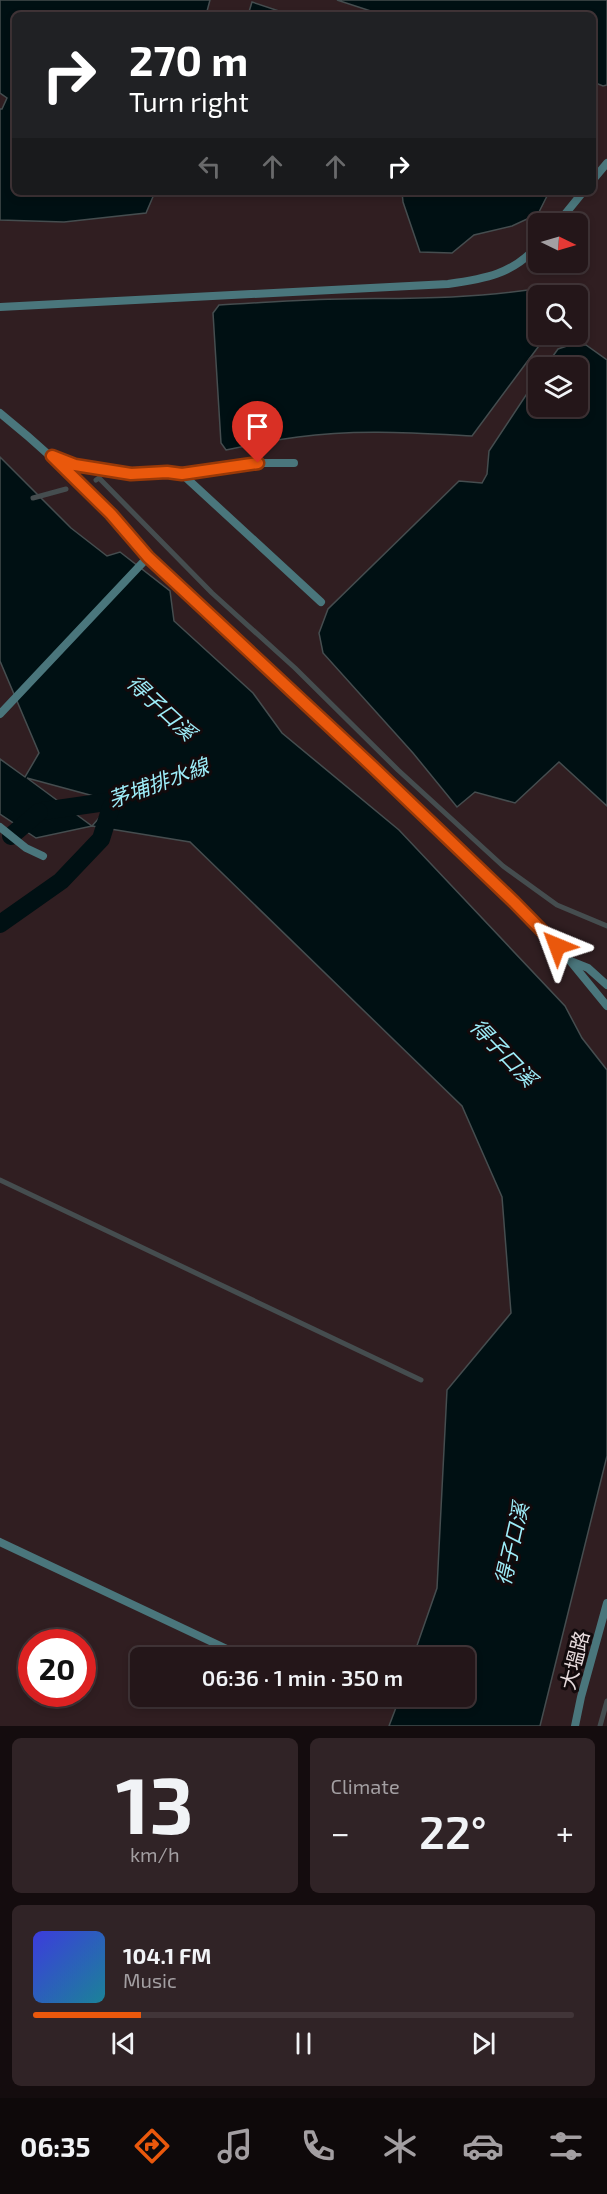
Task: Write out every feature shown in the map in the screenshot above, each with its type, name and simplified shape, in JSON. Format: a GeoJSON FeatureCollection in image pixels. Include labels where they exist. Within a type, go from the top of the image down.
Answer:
{"type":"FeatureCollection","features":[{"type":"Feature","properties":{"kind":"lane"},"geometry":{"type":"LineString","coordinates":[[596,176],[607,163]]}},
{"type":"Feature","properties":{"kind":"lane"},"geometry":{"type":"LineString","coordinates":[[566,213],[581,195]]}},
{"type":"Feature","properties":{"kind":"lane"},"geometry":{"type":"LineString","coordinates":[[0,307],[448,284],[483,279],[507,271],[528,258]]}},
{"type":"Feature","properties":{"kind":"lane"},"geometry":{"type":"LineString","coordinates":[[0,413],[52,456],[111,514],[148,557],[490,878],[572,962],[607,1006]]}},
{"type":"Feature","properties":{"kind":"lane"},"geometry":{"type":"LineString","coordinates":[[52,456],[75,465],[131,474],[167,472],[182,474],[258,463],[294,463]]}},
{"type":"Feature","properties":{"kind":"lane"},"geometry":{"type":"LineString","coordinates":[[182,474],[321,602]]}},
{"type":"Feature","properties":{"kind":"lane"},"geometry":{"type":"LineString","coordinates":[[0,714],[148,557]]}},
{"type":"Feature","properties":{"kind":"lane"},"geometry":{"type":"LineString","coordinates":[[0,827],[26,848],[43,856]]}},
{"type":"Feature","properties":{"kind":"lane"},"geometry":{"type":"LineString","coordinates":[[572,962],[588,968],[607,985]]}},
{"type":"Feature","properties":{"kind":"lane"},"geometry":{"type":"LineString","coordinates":[[0,1542],[223,1647]]}},
{"type":"Feature","properties":{"kind":"lane","name":"大塭路"},"geometry":{"type":"LineString","coordinates":[[575,1726],[607,1603]]}},
{"type":"Feature","properties":{"kind":"water"},"geometry":{"type":"Polygon","coordinates":[[[0,0],[210,0],[207,12],[12,12],[12,195],[154,195],[146,213],[64,222],[0,220],[0,109],[7,98],[0,93],[0,0]]]}},
{"type":"Feature","properties":{"kind":"water"},"geometry":{"type":"Polygon","coordinates":[[[337,0],[607,0],[607,85],[596,83],[596,12],[374,12],[337,0]]]}},
{"type":"Feature","properties":{"kind":"water"},"geometry":{"type":"Polygon","coordinates":[[[252,2],[282,12],[249,12],[252,2]]]}},
{"type":"Feature","properties":{"kind":"water"},"geometry":{"type":"Polygon","coordinates":[[[402,195],[548,195],[538,213],[528,213],[528,219],[512,226],[474,235],[452,253],[420,252],[402,195]]]}},
{"type":"Feature","properties":{"kind":"water"},"geometry":{"type":"Polygon","coordinates":[[[528,290],[528,345],[540,345],[531,357],[528,357],[528,361],[472,436],[385,432],[342,433],[289,438],[226,450],[221,443],[213,313],[219,305],[313,300],[459,297],[528,290]]]}},
{"type":"Feature","properties":{"kind":"water"},"geometry":{"type":"Polygon","coordinates":[[[570,345],[586,345],[607,360],[607,806],[559,762],[515,803],[475,792],[457,807],[413,753],[323,653],[319,633],[328,609],[459,481],[482,483],[487,474],[489,451],[528,392],[528,417],[588,417],[588,357],[552,357],[558,349],[570,345]]]}},
{"type":"Feature","properties":{"kind":"water","name":"得子口溪"},"geometry":{"type":"Polygon","coordinates":[[[0,457],[71,528],[107,556],[120,552],[170,591],[174,621],[253,693],[282,733],[399,830],[565,1006],[582,1038],[607,1070],[607,1456],[540,1726],[389,1726],[396,1707],[475,1707],[475,1647],[416,1647],[437,1588],[447,1390],[511,1313],[502,1197],[462,1106],[190,842],[92,826],[36,838],[0,814],[0,759],[25,777],[39,753],[0,661],[0,457]],[[27,778],[92,826],[113,802],[112,801],[27,778]]]}},
{"type":"Feature","properties":{"kind":"waterway"},"geometry":{"type":"LineString","coordinates":[[96,480],[99,478],[212,593],[295,668],[398,770],[503,866],[557,905],[607,926]]}},
{"type":"Feature","properties":{"kind":"waterway"},"geometry":{"type":"LineString","coordinates":[[33,498],[66,489]]}},
{"type":"Feature","properties":{"kind":"waterway","name":"茅埔排水線"},"geometry":{"type":"LineString","coordinates":[[43,811],[113,801],[136,792]]}},
{"type":"Feature","properties":{"kind":"waterway"},"geometry":{"type":"LineString","coordinates":[[0,924],[61,881],[101,839],[111,807]]}},
{"type":"Feature","properties":{"kind":"waterway"},"geometry":{"type":"LineString","coordinates":[[11,836],[39,812]]}},
{"type":"Feature","properties":{"kind":"waterway"},"geometry":{"type":"LineString","coordinates":[[0,1180],[421,1380]]}},
{"type":"Feature","properties":{"kind":"waterway"},"geometry":{"type":"LineString","coordinates":[[600,1726],[607,1701]]}},
{"type":"Feature","properties":{"kind":"route"},"geometry":{"type":"LineString","coordinates":[[258,463],[182,474],[167,472],[131,474],[75,465],[52,456],[111,514],[148,557],[373,767],[557,946]]}}]}
